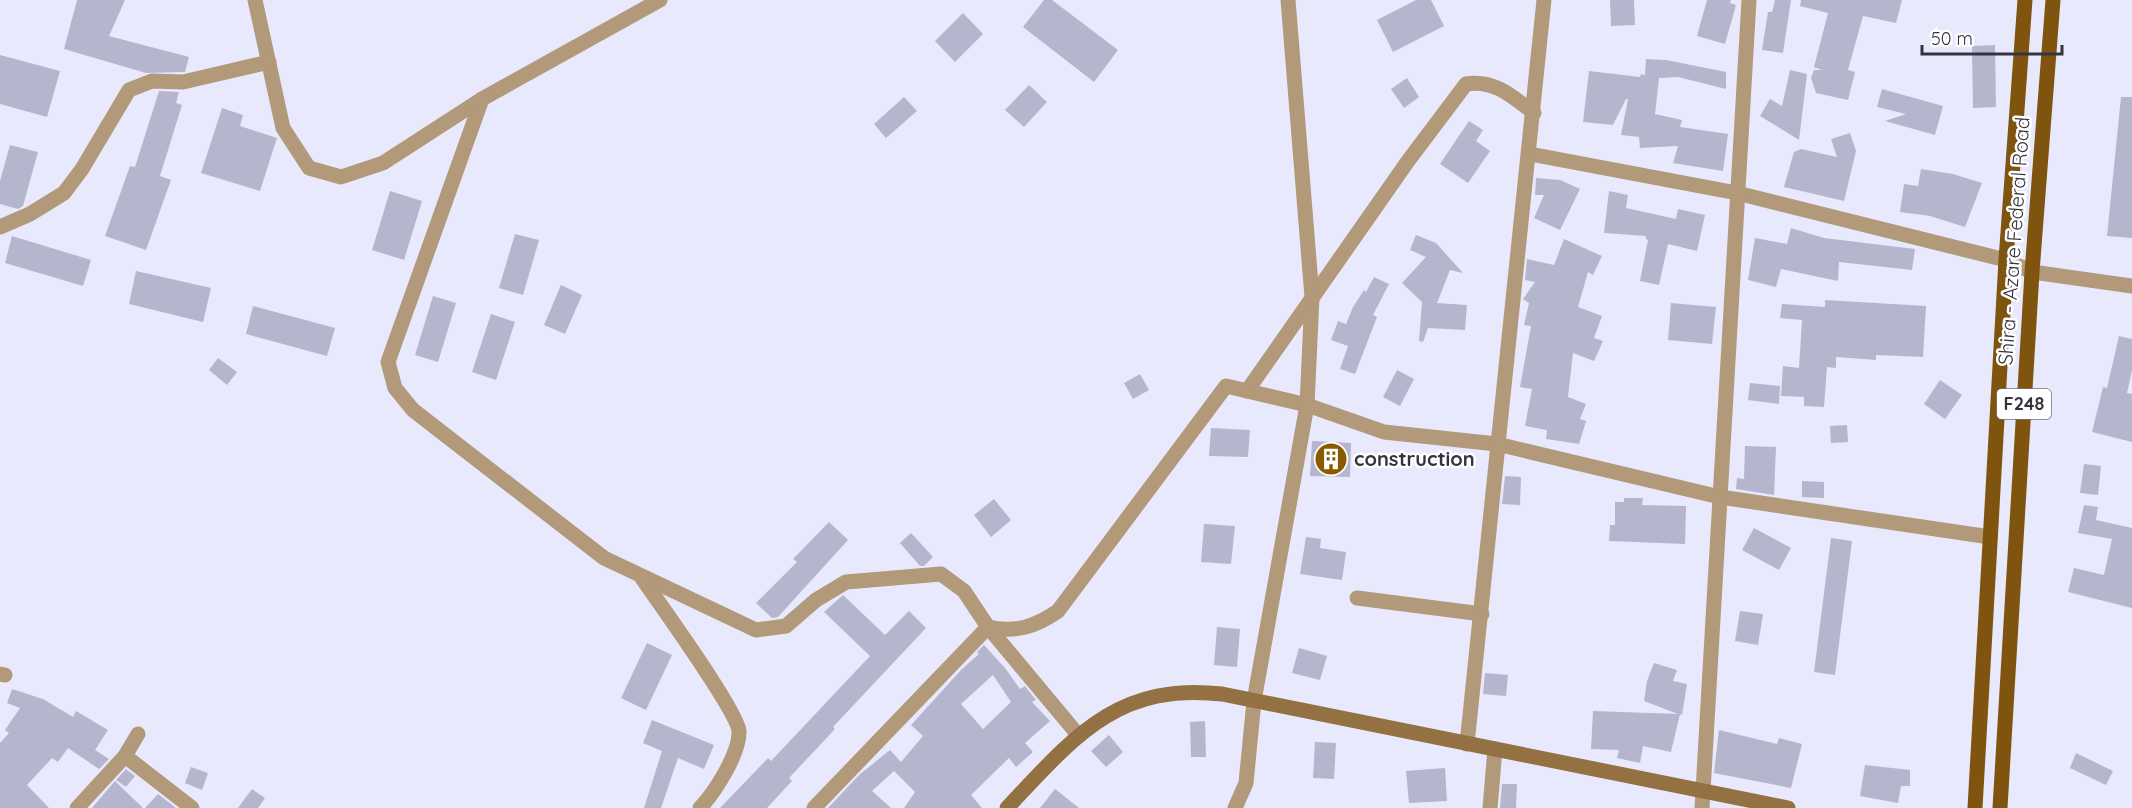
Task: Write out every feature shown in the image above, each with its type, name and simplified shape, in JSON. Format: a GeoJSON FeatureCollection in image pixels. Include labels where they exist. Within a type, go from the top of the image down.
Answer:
{"type":"FeatureCollection","features":[{"type":"Feature","properties":{"kind":"main road","name":"Shira - Azare Federal Road"},"geometry":{"type":"LineString","coordinates":[[1975,808],[2006,260],[2025,0]]}},
{"type":"Feature","properties":{"kind":"main road","name":"Shira - Azare Federal Road"},"geometry":{"type":"LineString","coordinates":[[2000,808],[2032,272],[2053,0]]}},
{"type":"Feature","properties":{"kind":"street"},"geometry":{"type":"LineString","coordinates":[[255,0],[284,128],[309,168],[341,177],[383,163],[482,99],[660,0]]}},
{"type":"Feature","properties":{"kind":"street"},"geometry":{"type":"LineString","coordinates":[[1235,808],[1246,783],[1254,701],[1307,405],[1312,297],[1288,0]]}},
{"type":"Feature","properties":{"kind":"street"},"geometry":{"type":"LineString","coordinates":[[1467,744],[1482,614],[1497,444],[1530,154],[1544,0]]}},
{"type":"Feature","properties":{"kind":"street"},"geometry":{"type":"LineString","coordinates":[[1702,808],[1749,0]]}},
{"type":"Feature","properties":{"kind":"street"},"geometry":{"type":"LineString","coordinates":[[0,227],[30,214],[64,193],[82,169],[129,90],[152,81],[183,82],[269,62]]}},
{"type":"Feature","properties":{"kind":"street"},"geometry":{"type":"LineString","coordinates":[[1247,391],[1466,84],[1478,82],[1501,88],[1534,113]]}},
{"type":"Feature","properties":{"kind":"street"},"geometry":{"type":"LineString","coordinates":[[482,99],[388,362],[395,388],[412,410],[604,558],[756,630],[786,626],[816,600],[846,582],[941,574],[964,591],[988,627],[1079,736]]}},
{"type":"Feature","properties":{"kind":"street"},"geometry":{"type":"LineString","coordinates":[[1530,154],[1737,194],[2006,260],[2032,272],[2132,286]]}},
{"type":"Feature","properties":{"kind":"street"},"geometry":{"type":"LineString","coordinates":[[988,627],[1007,631],[1039,624],[1058,611],[1226,386],[1307,405],[1384,432],[1497,444],[1720,497],[1990,537]]}},
{"type":"Feature","properties":{"kind":"street"},"geometry":{"type":"LineString","coordinates":[[641,576],[739,728],[738,749],[706,806]]}},
{"type":"Feature","properties":{"kind":"street"},"geometry":{"type":"LineString","coordinates":[[1357,598],[1482,614]]}},
{"type":"Feature","properties":{"kind":"street"},"geometry":{"type":"LineString","coordinates":[[814,808],[988,627]]}},
{"type":"Feature","properties":{"kind":"street"},"geometry":{"type":"LineString","coordinates":[[1007,808],[1050,762],[1079,736],[1119,709],[1155,695],[1188,690],[1254,701],[1788,808]]}},
{"type":"Feature","properties":{"kind":"street"},"geometry":{"type":"LineString","coordinates":[[77,808],[125,756],[138,734]]}},
{"type":"Feature","properties":{"kind":"street"},"geometry":{"type":"LineString","coordinates":[[1491,808],[1495,749]]}},
{"type":"Feature","properties":{"kind":"street"},"geometry":{"type":"LineString","coordinates":[[125,756],[192,808]]}},
{"type":"Feature","properties":{"kind":"building"},"geometry":{"type":"Polygon","coordinates":[[[77,0],[125,0],[109,36],[189,57],[185,72],[146,73],[64,49],[77,0]]]}},
{"type":"Feature","properties":{"kind":"building"},"geometry":{"type":"Polygon","coordinates":[[[1044,0],[1052,0],[1118,50],[1094,82],[1023,27],[1044,0]]]}},
{"type":"Feature","properties":{"kind":"building"},"geometry":{"type":"Polygon","coordinates":[[[1416,0],[1431,0],[1444,26],[1393,52],[1377,20],[1416,0]]]}},
{"type":"Feature","properties":{"kind":"building"},"geometry":{"type":"Polygon","coordinates":[[[1610,0],[1634,0],[1635,25],[1611,26],[1610,0]]]}},
{"type":"Feature","properties":{"kind":"building"},"geometry":{"type":"Polygon","coordinates":[[[1707,0],[1731,0],[1730,3],[1736,5],[1725,44],[1697,36],[1707,0]]]}},
{"type":"Feature","properties":{"kind":"building"},"geometry":{"type":"Polygon","coordinates":[[[1775,0],[1791,0],[1783,53],[1762,50],[1768,12],[1772,12],[1775,0]]]}},
{"type":"Feature","properties":{"kind":"building"},"geometry":{"type":"Polygon","coordinates":[[[1801,0],[1902,0],[1896,23],[1863,16],[1848,70],[1855,72],[1848,100],[1816,93],[1811,78],[1814,70],[1822,70],[1814,67],[1828,13],[1800,6],[1801,0]]]}},
{"type":"Feature","properties":{"kind":"building"},"geometry":{"type":"Polygon","coordinates":[[[963,13],[983,34],[955,62],[935,41],[963,13]]]}},
{"type":"Feature","properties":{"kind":"building"},"geometry":{"type":"Polygon","coordinates":[[[1995,45],[1996,107],[1973,108],[1972,46],[1995,45]]]}},
{"type":"Feature","properties":{"kind":"building"},"geometry":{"type":"Polygon","coordinates":[[[0,55],[60,71],[47,117],[0,104],[0,55]]]}},
{"type":"Feature","properties":{"kind":"building"},"geometry":{"type":"Polygon","coordinates":[[[1646,59],[1666,60],[1726,72],[1726,89],[1678,77],[1659,78],[1655,114],[1682,120],[1680,127],[1728,134],[1723,171],[1673,163],[1678,146],[1640,148],[1639,137],[1621,135],[1628,99],[1613,125],[1583,122],[1589,71],[1640,77],[1641,74],[1645,75],[1646,59]]]}},
{"type":"Feature","properties":{"kind":"building"},"geometry":{"type":"Polygon","coordinates":[[[1790,70],[1807,74],[1799,140],[1760,116],[1770,99],[1782,106],[1790,70]]]}},
{"type":"Feature","properties":{"kind":"building"},"geometry":{"type":"Polygon","coordinates":[[[1407,78],[1419,97],[1404,108],[1391,89],[1407,78]]]}},
{"type":"Feature","properties":{"kind":"building"},"geometry":{"type":"Polygon","coordinates":[[[1029,85],[1047,102],[1024,127],[1005,110],[1029,85]]]}},
{"type":"Feature","properties":{"kind":"building"},"geometry":{"type":"Polygon","coordinates":[[[1882,89],[1943,106],[1935,135],[1885,121],[1906,114],[1877,107],[1882,89]]]}},
{"type":"Feature","properties":{"kind":"building"},"geometry":{"type":"Polygon","coordinates":[[[159,91],[179,92],[176,103],[182,105],[160,176],[171,180],[146,250],[105,236],[130,166],[135,167],[159,91]]]}},
{"type":"Feature","properties":{"kind":"building"},"geometry":{"type":"Polygon","coordinates":[[[904,97],[917,111],[886,138],[874,124],[904,97]]]}},
{"type":"Feature","properties":{"kind":"building"},"geometry":{"type":"Polygon","coordinates":[[[2121,97],[2132,97],[2132,238],[2107,236],[2121,97]]]}},
{"type":"Feature","properties":{"kind":"building"},"geometry":{"type":"Polygon","coordinates":[[[222,108],[243,115],[240,126],[277,138],[260,191],[201,173],[222,108]]]}},
{"type":"Feature","properties":{"kind":"building"},"geometry":{"type":"Polygon","coordinates":[[[1469,121],[1483,130],[1476,141],[1490,151],[1468,183],[1440,164],[1469,121]]]}},
{"type":"Feature","properties":{"kind":"building"},"geometry":{"type":"Polygon","coordinates":[[[1850,133],[1856,151],[1844,201],[1784,187],[1794,152],[1801,149],[1837,157],[1831,139],[1850,133]]]}},
{"type":"Feature","properties":{"kind":"building"},"geometry":{"type":"Polygon","coordinates":[[[10,145],[38,152],[23,206],[18,209],[0,204],[0,181],[10,145]]]}},
{"type":"Feature","properties":{"kind":"building"},"geometry":{"type":"Polygon","coordinates":[[[1921,169],[1953,174],[1982,183],[1965,227],[1930,216],[1900,212],[1904,184],[1918,186],[1921,169]]]}},
{"type":"Feature","properties":{"kind":"building"},"geometry":{"type":"Polygon","coordinates":[[[1536,178],[1560,180],[1580,189],[1560,230],[1534,218],[1544,195],[1535,195],[1536,178]]]}},
{"type":"Feature","properties":{"kind":"building"},"geometry":{"type":"Polygon","coordinates":[[[390,191],[422,201],[404,260],[372,250],[390,191]]]}},
{"type":"Feature","properties":{"kind":"building"},"geometry":{"type":"Polygon","coordinates":[[[1609,191],[1628,195],[1626,208],[1676,219],[1678,209],[1705,215],[1697,251],[1668,244],[1659,285],[1640,281],[1648,240],[1646,236],[1604,233],[1609,191]]]}},
{"type":"Feature","properties":{"kind":"building"},"geometry":{"type":"Polygon","coordinates":[[[1791,228],[1824,238],[1915,249],[1912,270],[1839,262],[1838,281],[1781,269],[1776,287],[1748,280],[1755,238],[1787,244],[1791,228]]]}},
{"type":"Feature","properties":{"kind":"building"},"geometry":{"type":"Polygon","coordinates":[[[515,234],[539,240],[523,295],[499,288],[515,234]]]}},
{"type":"Feature","properties":{"kind":"building"},"geometry":{"type":"Polygon","coordinates":[[[1416,235],[1436,243],[1463,273],[1450,270],[1437,303],[1467,305],[1465,330],[1428,328],[1423,342],[1419,341],[1422,302],[1402,283],[1426,257],[1410,250],[1416,235]]]}},
{"type":"Feature","properties":{"kind":"building"},"geometry":{"type":"Polygon","coordinates":[[[12,236],[91,260],[83,286],[5,263],[12,236]]]}},
{"type":"Feature","properties":{"kind":"building"},"geometry":{"type":"Polygon","coordinates":[[[1564,239],[1602,256],[1593,275],[1588,272],[1578,307],[1602,316],[1594,338],[1603,341],[1594,361],[1573,353],[1568,397],[1586,404],[1580,419],[1586,421],[1579,444],[1546,439],[1547,430],[1525,426],[1532,389],[1520,387],[1531,326],[1524,325],[1529,303],[1523,299],[1535,282],[1525,280],[1527,259],[1554,265],[1564,239]]]}},
{"type":"Feature","properties":{"kind":"building"},"geometry":{"type":"Polygon","coordinates":[[[136,271],[211,288],[203,322],[129,304],[136,271]]]}},
{"type":"Feature","properties":{"kind":"building"},"geometry":{"type":"Polygon","coordinates":[[[1374,277],[1389,284],[1373,315],[1377,317],[1355,374],[1340,369],[1348,346],[1331,340],[1338,321],[1346,324],[1353,307],[1364,290],[1366,292],[1374,277]]]}},
{"type":"Feature","properties":{"kind":"building"},"geometry":{"type":"Polygon","coordinates":[[[561,285],[582,295],[565,334],[544,325],[561,285]]]}},
{"type":"Feature","properties":{"kind":"building"},"geometry":{"type":"Polygon","coordinates":[[[433,296],[456,303],[438,362],[415,355],[433,296]]]}},
{"type":"Feature","properties":{"kind":"building"},"geometry":{"type":"Polygon","coordinates":[[[1825,300],[1926,306],[1923,357],[1876,355],[1876,360],[1836,357],[1836,368],[1827,367],[1824,407],[1804,406],[1804,397],[1781,396],[1783,366],[1799,368],[1802,320],[1780,318],[1782,304],[1825,307],[1825,300]]]}},
{"type":"Feature","properties":{"kind":"building"},"geometry":{"type":"Polygon","coordinates":[[[1671,303],[1716,307],[1712,344],[1668,340],[1671,303]]]}},
{"type":"Feature","properties":{"kind":"building"},"geometry":{"type":"Polygon","coordinates":[[[253,306],[335,328],[327,356],[246,334],[253,306]]]}},
{"type":"Feature","properties":{"kind":"building"},"geometry":{"type":"Polygon","coordinates":[[[491,314],[515,322],[496,380],[472,372],[491,314]]]}},
{"type":"Feature","properties":{"kind":"building"},"geometry":{"type":"Polygon","coordinates":[[[2119,336],[2132,339],[2132,370],[2127,393],[2132,394],[2132,442],[2092,432],[2103,387],[2107,388],[2119,336]]]}},
{"type":"Feature","properties":{"kind":"building"},"geometry":{"type":"Polygon","coordinates":[[[218,358],[237,372],[227,385],[209,370],[218,358]]]}},
{"type":"Feature","properties":{"kind":"building"},"geometry":{"type":"Polygon","coordinates":[[[1397,370],[1414,379],[1400,406],[1383,397],[1397,370]]]}},
{"type":"Feature","properties":{"kind":"building"},"geometry":{"type":"Polygon","coordinates":[[[1140,374],[1149,390],[1133,399],[1124,383],[1140,374]]]}},
{"type":"Feature","properties":{"kind":"building"},"geometry":{"type":"Polygon","coordinates":[[[1940,380],[1962,395],[1945,419],[1924,404],[1940,380]]]}},
{"type":"Feature","properties":{"kind":"building"},"geometry":{"type":"Polygon","coordinates":[[[1750,383],[1780,386],[1779,404],[1748,400],[1750,383]]]}},
{"type":"Feature","properties":{"kind":"building"},"geometry":{"type":"Polygon","coordinates":[[[1847,425],[1848,442],[1831,443],[1830,426],[1847,425]]]}},
{"type":"Feature","properties":{"kind":"building"},"geometry":{"type":"Polygon","coordinates":[[[1211,428],[1250,430],[1248,457],[1209,456],[1211,428]]]}},
{"type":"Feature","properties":{"kind":"building","name":"construction"},"geometry":{"type":"Polygon","coordinates":[[[1312,441],[1351,443],[1350,477],[1310,476],[1312,441]]]}},
{"type":"Feature","properties":{"kind":"building"},"geometry":{"type":"Polygon","coordinates":[[[1745,446],[1776,447],[1774,495],[1736,489],[1737,478],[1744,479],[1745,446]]]}},
{"type":"Feature","properties":{"kind":"building"},"geometry":{"type":"Polygon","coordinates":[[[2084,464],[2101,466],[2098,495],[2080,493],[2084,464]]]}},
{"type":"Feature","properties":{"kind":"building"},"geometry":{"type":"Polygon","coordinates":[[[1505,476],[1521,477],[1520,505],[1502,504],[1505,476]]]}},
{"type":"Feature","properties":{"kind":"building"},"geometry":{"type":"Polygon","coordinates":[[[1802,481],[1824,482],[1824,498],[1802,497],[1802,481]]]}},
{"type":"Feature","properties":{"kind":"building"},"geometry":{"type":"Polygon","coordinates":[[[1624,498],[1643,498],[1642,505],[1686,506],[1685,544],[1609,541],[1610,525],[1615,525],[1615,502],[1624,502],[1624,498]]]}},
{"type":"Feature","properties":{"kind":"building"},"geometry":{"type":"Polygon","coordinates":[[[994,499],[1011,520],[991,537],[974,515],[994,499]]]}},
{"type":"Feature","properties":{"kind":"building"},"geometry":{"type":"Polygon","coordinates":[[[2084,505],[2098,507],[2096,520],[2132,528],[2132,608],[2068,592],[2074,568],[2104,575],[2112,539],[2078,533],[2084,505]]]}},
{"type":"Feature","properties":{"kind":"building"},"geometry":{"type":"Polygon","coordinates":[[[829,522],[848,540],[778,617],[772,618],[756,603],[797,562],[793,559],[829,522]]]}},
{"type":"Feature","properties":{"kind":"building"},"geometry":{"type":"Polygon","coordinates":[[[1204,524],[1235,526],[1231,564],[1201,562],[1204,524]]]}},
{"type":"Feature","properties":{"kind":"building"},"geometry":{"type":"Polygon","coordinates":[[[1754,528],[1791,548],[1779,570],[1742,550],[1754,528]]]}},
{"type":"Feature","properties":{"kind":"building"},"geometry":{"type":"Polygon","coordinates":[[[911,533],[933,557],[924,566],[920,566],[900,543],[911,533]]]}},
{"type":"Feature","properties":{"kind":"building"},"geometry":{"type":"Polygon","coordinates":[[[1306,537],[1321,539],[1320,548],[1346,552],[1342,580],[1300,574],[1306,537]]]}},
{"type":"Feature","properties":{"kind":"building"},"geometry":{"type":"Polygon","coordinates":[[[1831,538],[1852,541],[1835,675],[1814,672],[1831,538]]]}},
{"type":"Feature","properties":{"kind":"building"},"geometry":{"type":"Polygon","coordinates":[[[843,595],[885,635],[909,611],[926,628],[833,727],[835,729],[789,778],[792,781],[767,808],[720,808],[768,758],[771,761],[870,656],[824,612],[843,595]]]}},
{"type":"Feature","properties":{"kind":"building"},"geometry":{"type":"Polygon","coordinates":[[[1740,611],[1763,614],[1758,645],[1735,641],[1740,611]]]}},
{"type":"Feature","properties":{"kind":"building"},"geometry":{"type":"Polygon","coordinates":[[[1217,627],[1240,629],[1237,667],[1214,665],[1217,627]]]}},
{"type":"Feature","properties":{"kind":"building"},"geometry":{"type":"Polygon","coordinates":[[[647,643],[672,655],[646,710],[621,698],[647,643]]]}},
{"type":"Feature","properties":{"kind":"building"},"geometry":{"type":"Polygon","coordinates":[[[984,645],[1020,689],[1025,686],[1036,700],[1032,702],[1050,721],[1025,743],[1033,752],[1016,767],[1009,758],[971,795],[982,808],[904,808],[915,792],[894,771],[872,791],[891,808],[828,808],[859,775],[890,750],[901,762],[923,736],[911,725],[961,670],[979,654],[977,652],[984,645]],[[993,675],[961,704],[983,729],[1011,702],[993,675]]]}},
{"type":"Feature","properties":{"kind":"building"},"geometry":{"type":"Polygon","coordinates":[[[1299,648],[1327,656],[1320,680],[1292,673],[1299,648]]]}},
{"type":"Feature","properties":{"kind":"building"},"geometry":{"type":"Polygon","coordinates":[[[1654,663],[1677,670],[1673,681],[1687,684],[1682,715],[1680,714],[1671,752],[1643,746],[1640,763],[1617,758],[1619,750],[1591,749],[1593,711],[1678,714],[1644,701],[1647,681],[1654,663]]]}},
{"type":"Feature","properties":{"kind":"building"},"geometry":{"type":"Polygon","coordinates":[[[1485,673],[1508,675],[1506,696],[1483,694],[1485,673]]]}},
{"type":"Feature","properties":{"kind":"building"},"geometry":{"type":"Polygon","coordinates":[[[12,689],[43,699],[73,717],[76,711],[108,730],[95,750],[109,759],[99,769],[68,748],[58,762],[52,758],[27,785],[49,808],[0,808],[0,743],[9,733],[5,730],[20,708],[7,703],[12,689]]]}},
{"type":"Feature","properties":{"kind":"building"},"geometry":{"type":"Polygon","coordinates":[[[652,720],[714,745],[704,769],[678,758],[661,808],[644,808],[662,751],[643,743],[652,720]]]}},
{"type":"Feature","properties":{"kind":"building"},"geometry":{"type":"Polygon","coordinates":[[[1205,721],[1206,757],[1191,757],[1190,722],[1205,721]]]}},
{"type":"Feature","properties":{"kind":"building"},"geometry":{"type":"Polygon","coordinates":[[[1719,730],[1777,744],[1779,738],[1802,744],[1791,788],[1714,773],[1719,730]]]}},
{"type":"Feature","properties":{"kind":"building"},"geometry":{"type":"Polygon","coordinates":[[[1109,735],[1123,752],[1106,767],[1091,751],[1109,735]]]}},
{"type":"Feature","properties":{"kind":"building"},"geometry":{"type":"Polygon","coordinates":[[[1315,742],[1336,743],[1334,779],[1313,778],[1315,742]]]}},
{"type":"Feature","properties":{"kind":"building"},"geometry":{"type":"Polygon","coordinates":[[[2076,753],[2113,771],[2106,785],[2070,768],[2076,753]]]}},
{"type":"Feature","properties":{"kind":"building"},"geometry":{"type":"Polygon","coordinates":[[[1865,765],[1910,770],[1910,786],[1901,786],[1898,803],[1860,796],[1865,765]]]}},
{"type":"Feature","properties":{"kind":"building"},"geometry":{"type":"Polygon","coordinates":[[[191,767],[208,773],[202,790],[185,783],[191,767]]]}},
{"type":"Feature","properties":{"kind":"building"},"geometry":{"type":"Polygon","coordinates":[[[1445,768],[1447,801],[1409,803],[1406,771],[1445,768]]]}},
{"type":"Feature","properties":{"kind":"building"},"geometry":{"type":"Polygon","coordinates":[[[126,769],[135,776],[126,787],[116,780],[126,769]]]}},
{"type":"Feature","properties":{"kind":"building"},"geometry":{"type":"Polygon","coordinates":[[[115,781],[143,808],[92,808],[115,781]]]}},
{"type":"Feature","properties":{"kind":"building"},"geometry":{"type":"Polygon","coordinates":[[[1502,784],[1517,784],[1516,808],[1500,808],[1502,784]]]}},
{"type":"Feature","properties":{"kind":"building"},"geometry":{"type":"Polygon","coordinates":[[[252,789],[265,798],[258,808],[238,808],[252,789]]]}},
{"type":"Feature","properties":{"kind":"building"},"geometry":{"type":"Polygon","coordinates":[[[1055,789],[1079,808],[1040,808],[1055,789]]]}},
{"type":"Feature","properties":{"kind":"building"},"geometry":{"type":"Polygon","coordinates":[[[158,794],[176,808],[145,808],[158,794]]]}},
{"type":"Feature","properties":{"kind":"place","name":"construction"},"geometry":{"type":"Point","coordinates":[1331,459]}}]}
